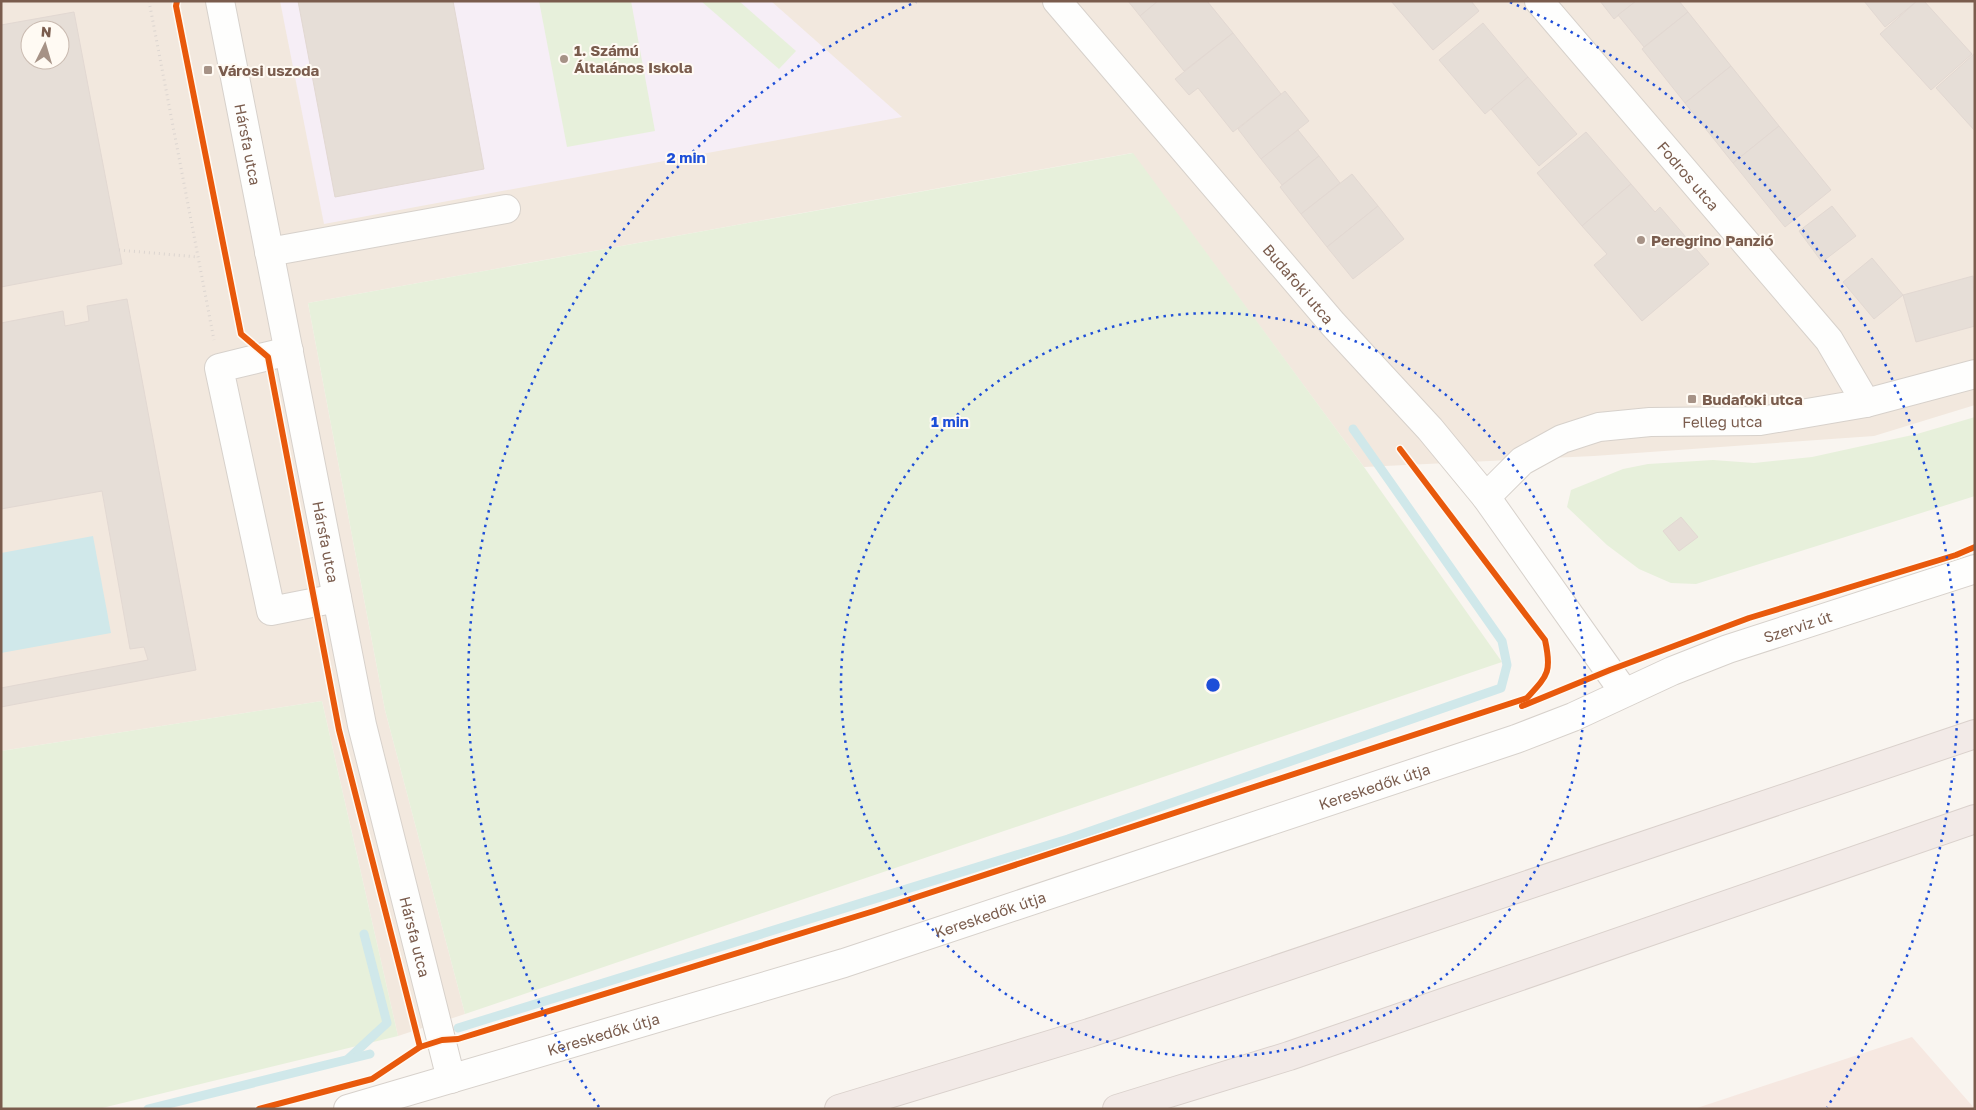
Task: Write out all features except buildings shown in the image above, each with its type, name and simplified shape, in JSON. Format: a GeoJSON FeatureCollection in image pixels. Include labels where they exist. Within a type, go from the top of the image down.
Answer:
{"type":"FeatureCollection","features":[{"type":"Feature","properties":{"kind":"highway"},"geometry":{"type":"LineString","coordinates":[[839,1109],[1089,1033],[1975,734]]}},
{"type":"Feature","properties":{"kind":"highway"},"geometry":{"type":"LineString","coordinates":[[1117,1109],[1289,1056],[1975,819]]}},
{"type":"Feature","properties":{"kind":"street","name":"Hársfa utca"},"geometry":{"type":"LineString","coordinates":[[220,1],[362,725],[451,1079]]}},
{"type":"Feature","properties":{"kind":"street","name":"Budafoki utca"},"geometry":{"type":"LineString","coordinates":[[1058,1],[1333,324],[1430,428],[1486,497],[1624,692]]}},
{"type":"Feature","properties":{"kind":"street","name":"Fodros utca"},"geometry":{"type":"LineString","coordinates":[[1539,1],[1829,340],[1866,403]]}},
{"type":"Feature","properties":{"kind":"street"},"geometry":{"type":"LineString","coordinates":[[269,252],[506,209]]}},
{"type":"Feature","properties":{"kind":"street"},"geometry":{"type":"LineString","coordinates":[[289,351],[219,368],[270,611],[337,598]]}},
{"type":"Feature","properties":{"kind":"street","name":"Felleg utca"},"geometry":{"type":"LineString","coordinates":[[1486,497],[1522,461],[1562,439],[1599,427],[1650,422],[1760,421],[1866,403],[1975,374]]}},
{"type":"Feature","properties":{"kind":"street","name":"Szerviz út"},"geometry":{"type":"LineString","coordinates":[[1624,692],[1728,650],[1975,569]]}},
{"type":"Feature","properties":{"kind":"street","name":"Kereskedők útja"},"geometry":{"type":"LineString","coordinates":[[348,1109],[844,963],[1516,739],[1572,717],[1624,692]]}},
{"type":"Feature","properties":{"kind":"path"},"geometry":{"type":"LineString","coordinates":[[149,1],[219,368]]}},
{"type":"Feature","properties":{"kind":"path"},"geometry":{"type":"LineString","coordinates":[[119,250],[198,257]]}},
{"type":"Feature","properties":{"kind":"shaded area"},"geometry":{"type":"Polygon","coordinates":[[[1,1],[1975,1],[1975,405],[1874,436],[1594,456],[1364,467],[1132,153],[308,303],[385,710],[465,1014],[398,1036],[322,701],[1,751],[1,1]]]}},
{"type":"Feature","properties":{"kind":"shaded area","name":"1. Számú Általános Iskola"},"geometry":{"type":"Polygon","coordinates":[[[280,1],[771,1],[902,117],[324,224],[280,1]]]}},
{"type":"Feature","properties":{"kind":"shaded area"},"geometry":{"type":"Polygon","coordinates":[[[1912,1037],[1975,1109],[1694,1109],[1912,1037]]]}},
{"type":"Feature","properties":{"kind":"green space"},"geometry":{"type":"Polygon","coordinates":[[[539,1],[631,1],[655,131],[567,147],[539,1]]]}},
{"type":"Feature","properties":{"kind":"green space"},"geometry":{"type":"Polygon","coordinates":[[[701,1],[739,1],[796,51],[779,69],[701,1]]]}},
{"type":"Feature","properties":{"kind":"green space"},"geometry":{"type":"Polygon","coordinates":[[[1133,153],[1364,467],[1502,662],[465,1014],[385,710],[308,303],[1133,153]]]}},
{"type":"Feature","properties":{"kind":"green space"},"geometry":{"type":"Polygon","coordinates":[[[1975,417],[1975,496],[1696,584],[1671,583],[1639,569],[1607,545],[1567,507],[1571,490],[1623,469],[1648,464],[1713,460],[1754,463],[1812,457],[1917,434],[1975,417]]]}},
{"type":"Feature","properties":{"kind":"green space"},"geometry":{"type":"Polygon","coordinates":[[[322,701],[398,1036],[98,1109],[1,1109],[1,751],[322,701]]]}},
{"type":"Feature","properties":{"kind":"water"},"geometry":{"type":"Polygon","coordinates":[[[93,536],[111,633],[1,653],[1,553],[93,536]]]}},
{"type":"Feature","properties":{"kind":"waterway"},"geometry":{"type":"LineString","coordinates":[[458,1028],[1068,839],[1501,688],[1507,665],[1502,641],[1353,429]]}},
{"type":"Feature","properties":{"kind":"waterway"},"geometry":{"type":"LineString","coordinates":[[348,1059],[387,1023],[364,934]]}},
{"type":"Feature","properties":{"kind":"waterway"},"geometry":{"type":"LineString","coordinates":[[148,1109],[370,1054]]}},
{"type":"Feature","properties":{"kind":"cycle path"},"geometry":{"type":"LineString","coordinates":[[177,1],[176,6],[241,334],[268,357],[339,730],[420,1047]]}},
{"type":"Feature","properties":{"kind":"cycle path"},"geometry":{"type":"LineString","coordinates":[[259,1109],[372,1079],[420,1047],[442,1040],[458,1039],[874,911],[1527,698],[1544,678],[1548,666],[1545,640],[1400,449]]}},
{"type":"Feature","properties":{"kind":"cycle path"},"geometry":{"type":"LineString","coordinates":[[1522,706],[1610,670],[1749,618],[1956,555],[1975,547]]}},
{"type":"Feature","properties":{"kind":"place","name":"1. Számú Általános Iskola"},"geometry":{"type":"Point","coordinates":[564,59]}},
{"type":"Feature","properties":{"kind":"place","name":"Városi uszoda"},"geometry":{"type":"Point","coordinates":[208,70]}},
{"type":"Feature","properties":{"kind":"place","name":"Peregrino Panzió"},"geometry":{"type":"Point","coordinates":[1641,240]}},
{"type":"Feature","properties":{"kind":"place","name":"Budafoki utca"},"geometry":{"type":"Point","coordinates":[1692,399]}}]}
